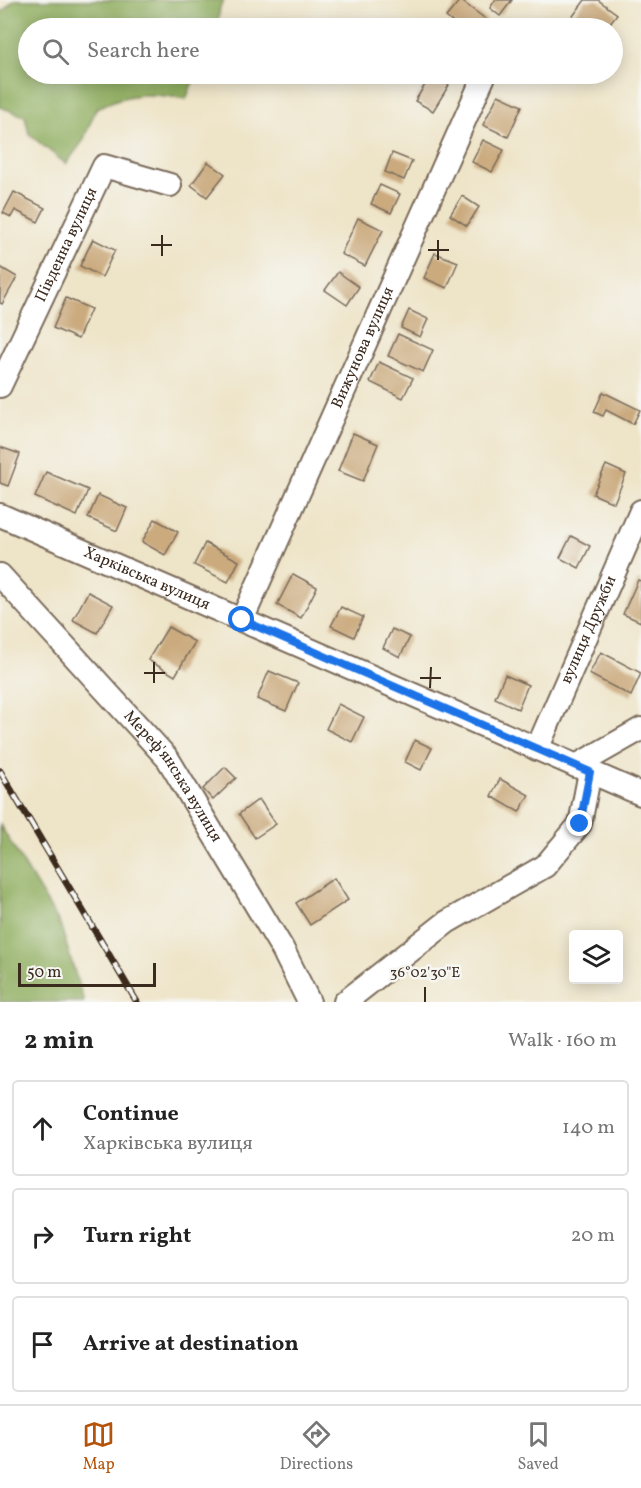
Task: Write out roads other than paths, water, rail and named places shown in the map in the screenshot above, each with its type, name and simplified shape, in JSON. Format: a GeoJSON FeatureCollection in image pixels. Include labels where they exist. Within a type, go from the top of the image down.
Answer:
{"type":"FeatureCollection","features":[{"type":"Feature","properties":{"kind":"street","name":"Вижунова вулиця"},"geometry":{"type":"LineString","coordinates":[[242,620],[481,84]]}},
{"type":"Feature","properties":{"kind":"street","name":"Південна вулиця"},"geometry":{"type":"LineString","coordinates":[[0,386],[104,166],[170,185]]}},
{"type":"Feature","properties":{"kind":"street","name":"вулиця Дружби"},"geometry":{"type":"LineString","coordinates":[[537,749],[641,511]]}},
{"type":"Feature","properties":{"kind":"street","name":"Харківська вулиця"},"geometry":{"type":"LineString","coordinates":[[0,514],[641,794]]}},
{"type":"Feature","properties":{"kind":"street","name":"Мереф'янська вулиця"},"geometry":{"type":"LineString","coordinates":[[0,575],[168,759],[282,948],[309,1002]]}},
{"type":"Feature","properties":{"kind":"street"},"geometry":{"type":"LineString","coordinates":[[345,1002],[447,922],[545,866],[580,824],[583,769],[641,729]]}},
{"type":"Feature","properties":{"kind":"railway"},"geometry":{"type":"LineString","coordinates":[[0,771],[137,1002]]}}]}
